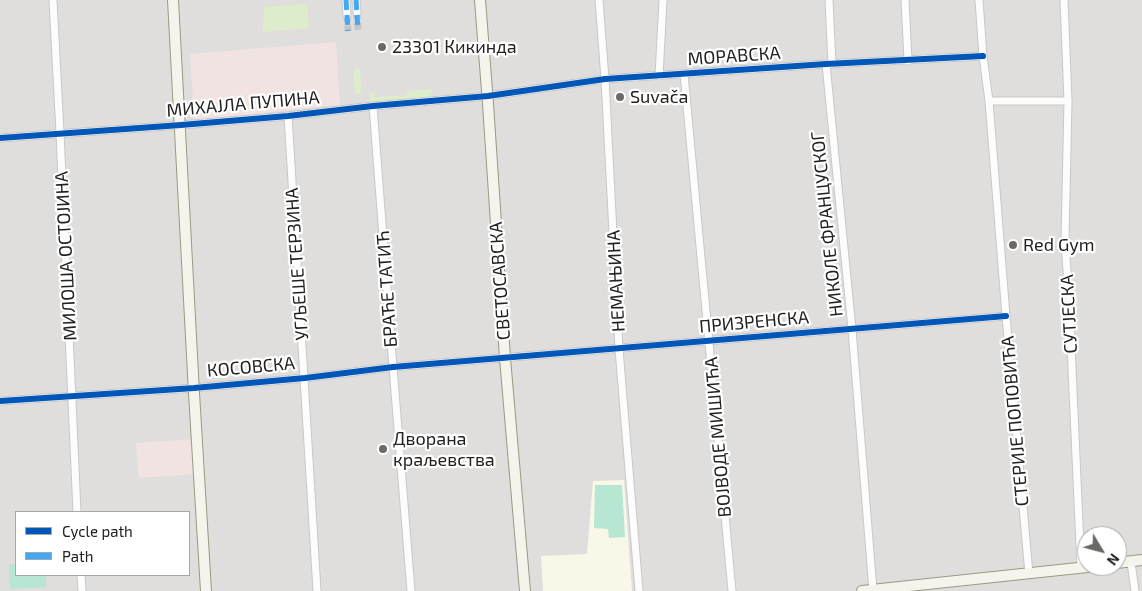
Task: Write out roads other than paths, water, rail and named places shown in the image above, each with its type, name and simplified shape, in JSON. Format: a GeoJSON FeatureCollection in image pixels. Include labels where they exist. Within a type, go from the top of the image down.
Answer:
{"type":"FeatureCollection","features":[{"type":"Feature","properties":{"kind":"street","name":"МИЛОША ОСТОЈИНА"},"geometry":{"type":"LineString","coordinates":[[53,0],[77,511]]}},
{"type":"Feature","properties":{"kind":"street"},"geometry":{"type":"LineString","coordinates":[[173,0],[206,591]]}},
{"type":"Feature","properties":{"kind":"street"},"geometry":{"type":"LineString","coordinates":[[346,0],[347,15]]}},
{"type":"Feature","properties":{"kind":"street"},"geometry":{"type":"LineString","coordinates":[[356,0],[357,12]]}},
{"type":"Feature","properties":{"kind":"street","name":"СВЕТОСАВСКА"},"geometry":{"type":"LineString","coordinates":[[480,0],[505,358],[524,591]]}},
{"type":"Feature","properties":{"kind":"street","name":"НЕМАЊИНА"},"geometry":{"type":"LineString","coordinates":[[599,0],[619,349],[639,591]]}},
{"type":"Feature","properties":{"kind":"street"},"geometry":{"type":"LineString","coordinates":[[659,76],[663,0]]}},
{"type":"Feature","properties":{"kind":"street","name":"НИКОЛЕ ФРАНЦУСКОГ"},"geometry":{"type":"LineString","coordinates":[[829,0],[829,64],[852,329],[867,590]]}},
{"type":"Feature","properties":{"kind":"street"},"geometry":{"type":"LineString","coordinates":[[905,0],[908,61]]}},
{"type":"Feature","properties":{"kind":"street","name":"СТЕРИЈЕ ПОПОВИЋА"},"geometry":{"type":"LineString","coordinates":[[978,0],[989,101],[1029,574]]}},
{"type":"Feature","properties":{"kind":"street","name":"СУТЈЕСКА"},"geometry":{"type":"LineString","coordinates":[[1064,0],[1068,101],[1065,241],[1079,526]]}},
{"type":"Feature","properties":{"kind":"street","name":"МОРАВСКА"},"geometry":{"type":"LineString","coordinates":[[488,96],[605,79],[984,56]]}},
{"type":"Feature","properties":{"kind":"street","name":"ВОЈВОДЕ МИШИЋА"},"geometry":{"type":"LineString","coordinates":[[684,74],[732,591]]}},
{"type":"Feature","properties":{"kind":"street","name":"МИХАЈЛА ПУПИНА"},"geometry":{"type":"LineString","coordinates":[[0,138],[288,116],[488,96]]}},
{"type":"Feature","properties":{"kind":"street"},"geometry":{"type":"LineString","coordinates":[[989,101],[1068,101]]}},
{"type":"Feature","properties":{"kind":"street","name":"БРАЋЕ ТАТИЋ"},"geometry":{"type":"LineString","coordinates":[[373,106],[411,591]]}},
{"type":"Feature","properties":{"kind":"street","name":"УГЉЕШЕ ТЕРЗИНА"},"geometry":{"type":"LineString","coordinates":[[288,116],[317,591]]}},
{"type":"Feature","properties":{"kind":"street","name":"ПРИЗРЕНСКА"},"geometry":{"type":"LineString","coordinates":[[505,358],[1006,316]]}},
{"type":"Feature","properties":{"kind":"street","name":"КОСОВСКА"},"geometry":{"type":"LineString","coordinates":[[0,401],[194,388],[305,378],[393,367],[505,358]]}},
{"type":"Feature","properties":{"kind":"street"},"geometry":{"type":"LineString","coordinates":[[1135,591],[1137,561]]}},
{"type":"Feature","properties":{"kind":"street"},"geometry":{"type":"LineString","coordinates":[[867,590],[1077,568]]}},
{"type":"Feature","properties":{"kind":"street"},"geometry":{"type":"LineString","coordinates":[[81,576],[82,591]]}},
{"type":"Feature","properties":{"kind":"tunnel"},"geometry":{"type":"LineString","coordinates":[[357,12],[358,30]]}},
{"type":"Feature","properties":{"kind":"tunnel"},"geometry":{"type":"LineString","coordinates":[[347,15],[348,31]]}},
{"type":"Feature","properties":{"kind":"place","name":"23301 Кикинда"},"geometry":{"type":"Point","coordinates":[382,47]}},
{"type":"Feature","properties":{"kind":"place","name":"Suvača"},"geometry":{"type":"Point","coordinates":[620,97]}},
{"type":"Feature","properties":{"kind":"place","name":"Red Gym"},"geometry":{"type":"Point","coordinates":[1013,245]}},
{"type":"Feature","properties":{"kind":"place","name":"Дворана краљевства"},"geometry":{"type":"Point","coordinates":[383,449]}}]}
